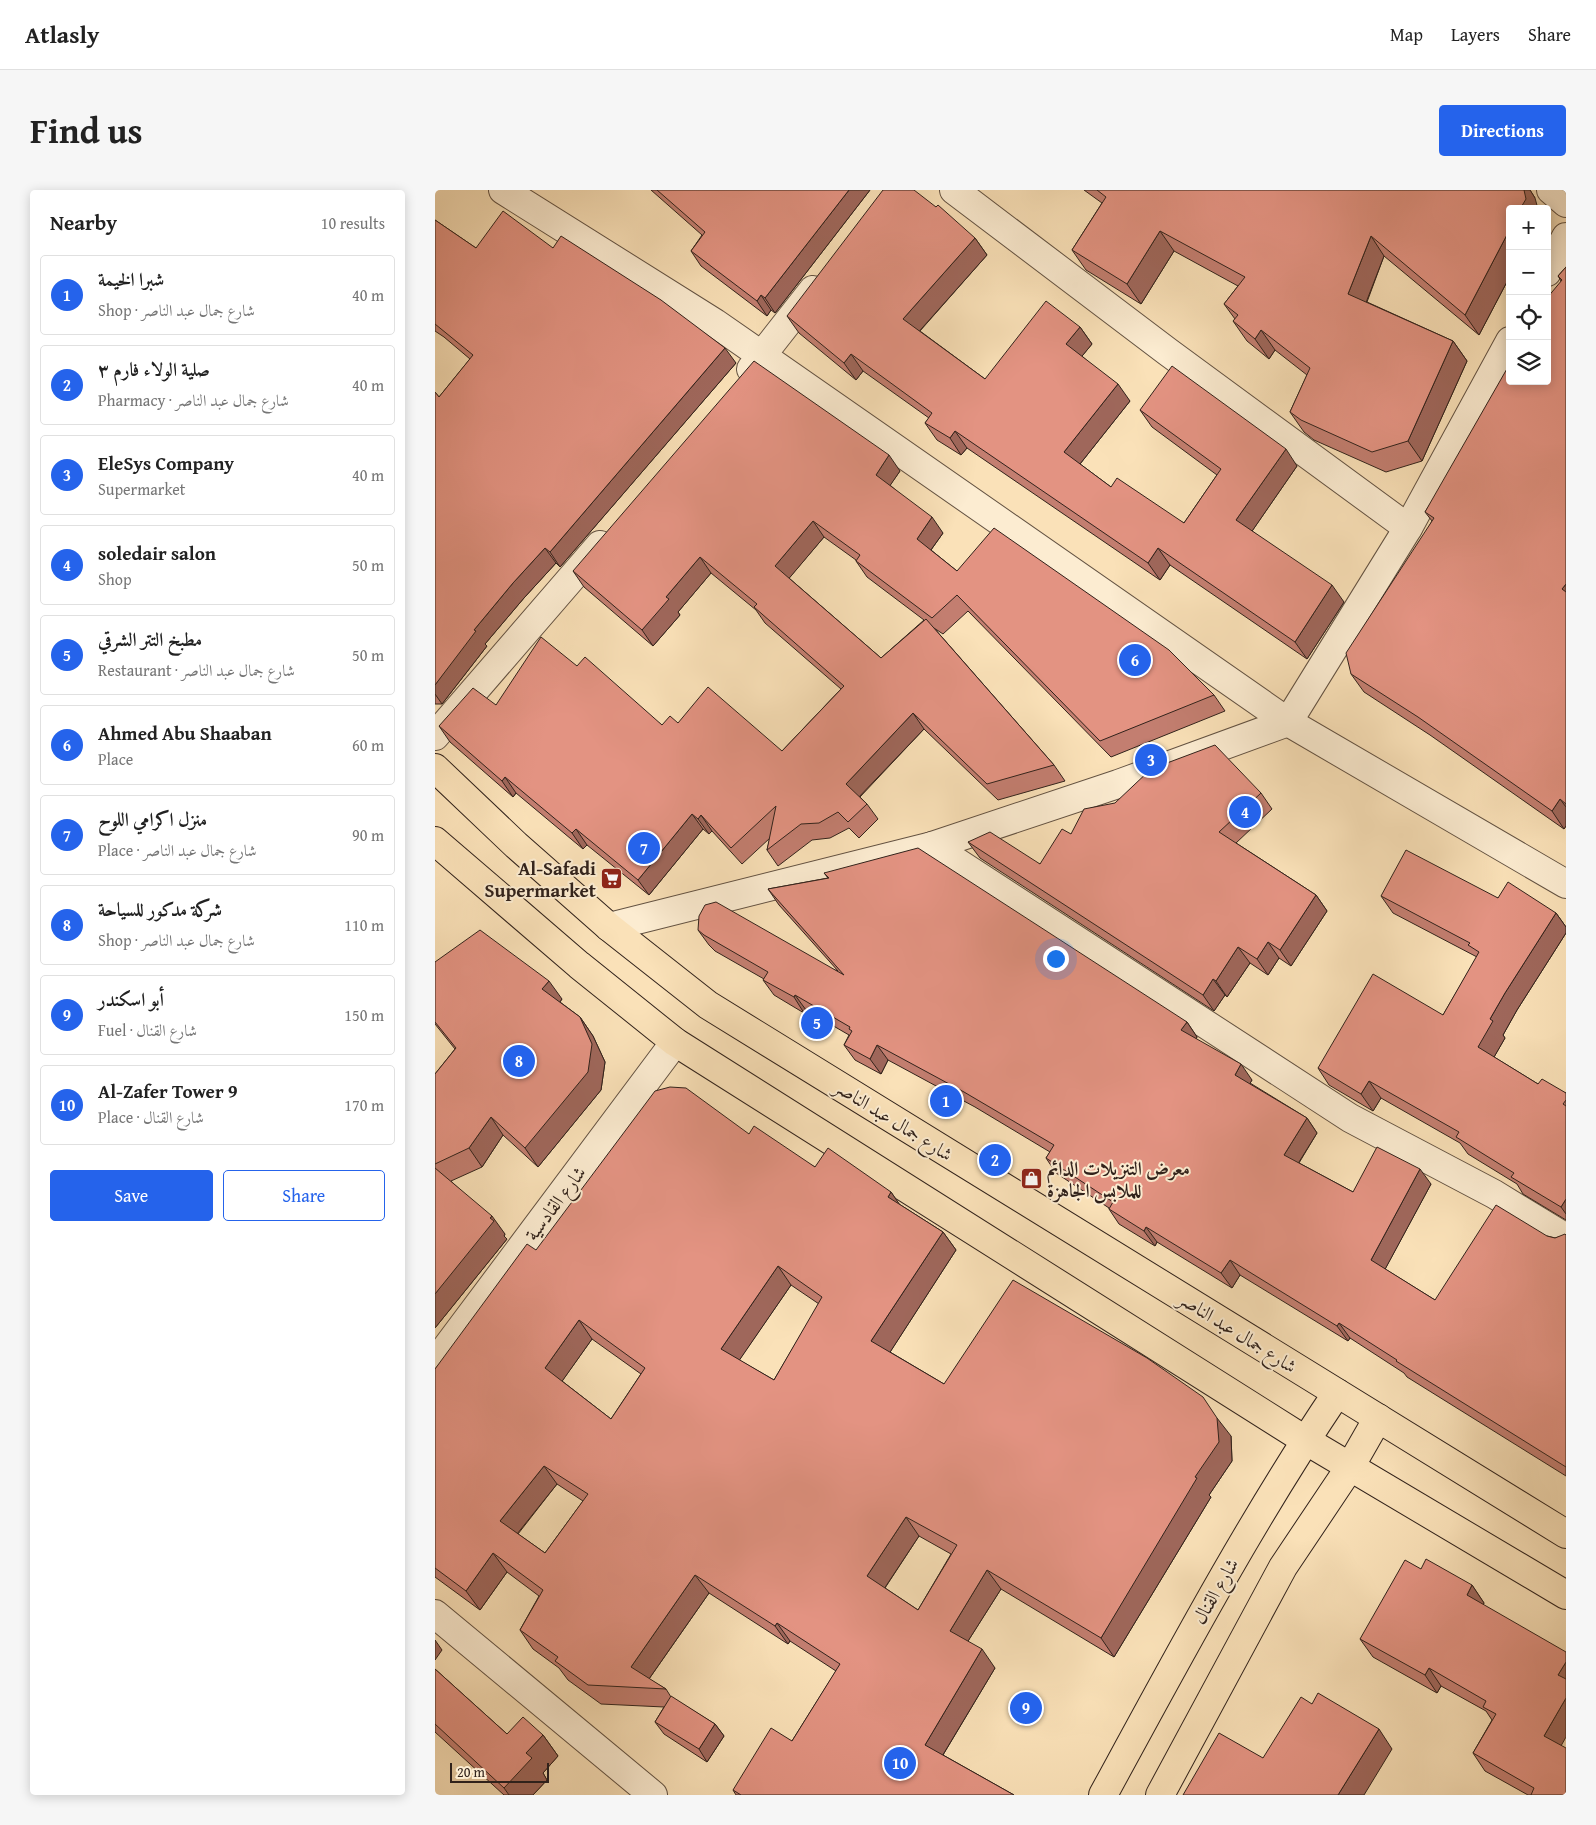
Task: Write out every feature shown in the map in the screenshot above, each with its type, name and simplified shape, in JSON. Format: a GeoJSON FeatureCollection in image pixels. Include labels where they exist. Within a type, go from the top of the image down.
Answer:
{"type":"FeatureCollection","features":[{"type":"Feature","properties":{"kind":"main road","name":"شارع جمال عبد الناصر"},"geometry":{"type":"LineString","coordinates":[[435,768],[516,845],[609,927],[708,1005],[1566,1534]]}},
{"type":"Feature","properties":{"kind":"main road"},"geometry":{"type":"LineString","coordinates":[[435,841],[579,965],[675,1042],[1305,1440],[1566,1595]]}},
{"type":"Feature","properties":{"kind":"main road","name":"شارع القنال"},"geometry":{"type":"LineString","coordinates":[[1103,1795],[1201,1614],[1305,1440],[1337,1393]]}},
{"type":"Feature","properties":{"kind":"main road"},"geometry":{"type":"LineString","coordinates":[[1160,1795],[1283,1566],[1350,1467],[1378,1418]]}},
{"type":"Feature","properties":{"kind":"street"},"geometry":{"type":"LineString","coordinates":[[503,190],[715,323],[1288,722],[1566,884]]}},
{"type":"Feature","properties":{"kind":"street"},"geometry":{"type":"LineString","coordinates":[[954,190],[1168,352],[1408,528]]}},
{"type":"Feature","properties":{"kind":"street"},"geometry":{"type":"LineString","coordinates":[[1551,190],[1566,204]]}},
{"type":"Feature","properties":{"kind":"street"},"geometry":{"type":"LineString","coordinates":[[1551,265],[1566,237]]}},
{"type":"Feature","properties":{"kind":"street"},"geometry":{"type":"LineString","coordinates":[[736,386],[762,356],[829,269]]}},
{"type":"Feature","properties":{"kind":"street"},"geometry":{"type":"LineString","coordinates":[[609,927],[932,846],[1118,784],[1288,722],[1408,528],[1506,348]]}},
{"type":"Feature","properties":{"kind":"street"},"geometry":{"type":"LineString","coordinates":[[435,736],[613,530]]}},
{"type":"Feature","properties":{"kind":"street"},"geometry":{"type":"LineString","coordinates":[[932,846],[1351,1118],[1494,1194],[1566,1238]]}},
{"type":"Feature","properties":{"kind":"street","name":"شارع القادسية"},"geometry":{"type":"LineString","coordinates":[[435,1363],[675,1042]]}},
{"type":"Feature","properties":{"kind":"street"},"geometry":{"type":"LineString","coordinates":[[435,1614],[653,1795]]}},
{"type":"Feature","properties":{"kind":"building"},"geometry":{"type":"Polygon","coordinates":[[[657,190],[849,190],[765,298],[761,295],[757,301],[691,251],[705,232],[657,190]]]}},
{"type":"Feature","properties":{"kind":"building"},"geometry":{"type":"Polygon","coordinates":[[[883,190],[914,190],[936,207],[938,205],[975,238],[903,319],[985,379],[1046,301],[1080,327],[1066,344],[1118,384],[1064,452],[1111,487],[1117,478],[1184,523],[1221,469],[1140,410],[1172,366],[1286,449],[1236,520],[1332,585],[1295,642],[1158,548],[1148,563],[955,431],[950,438],[925,423],[932,413],[851,354],[844,363],[787,316],[883,190]]]}},
{"type":"Feature","properties":{"kind":"building"},"geometry":{"type":"Polygon","coordinates":[[[1097,190],[1524,190],[1526,199],[1522,205],[1506,205],[1506,237],[1465,315],[1371,236],[1348,294],[1453,341],[1408,441],[1372,452],[1301,420],[1290,412],[1310,368],[1261,330],[1255,339],[1233,321],[1238,315],[1224,304],[1245,277],[1160,231],[1127,284],[1072,250],[1106,197],[1097,190]]]}},
{"type":"Feature","properties":{"kind":"building"},"geometry":{"type":"Polygon","coordinates":[[[503,211],[553,248],[561,236],[661,300],[725,348],[550,552],[545,548],[513,583],[474,630],[476,631],[435,685],[435,392],[439,397],[473,355],[435,324],[435,220],[476,248],[503,211]]]}},
{"type":"Feature","properties":{"kind":"building"},"geometry":{"type":"Polygon","coordinates":[[[1566,267],[1566,584],[1562,589],[1566,592],[1566,804],[1560,799],[1552,811],[1418,717],[1351,674],[1346,653],[1434,518],[1425,512],[1506,370],[1506,385],[1551,385],[1551,293],[1562,280],[1558,276],[1566,267]]]}},
{"type":"Feature","properties":{"kind":"building"},"geometry":{"type":"Polygon","coordinates":[[[754,361],[889,455],[876,475],[932,517],[917,539],[957,571],[994,528],[1169,650],[1214,695],[1100,741],[957,595],[932,618],[856,561],[860,555],[813,521],[775,566],[881,658],[926,619],[1054,765],[987,784],[913,713],[846,784],[867,804],[848,822],[838,812],[819,823],[801,824],[767,850],[776,806],[731,848],[701,815],[698,819],[692,814],[638,880],[576,829],[572,833],[505,777],[502,781],[439,726],[473,688],[496,705],[541,637],[577,666],[585,657],[662,725],[670,716],[678,723],[708,687],[782,751],[844,686],[754,607],[757,604],[700,557],[666,597],[669,599],[642,630],[573,571],[754,361]]]}},
{"type":"Feature","properties":{"kind":"building"},"geometry":{"type":"Polygon","coordinates":[[[1215,745],[1261,793],[1219,832],[1316,895],[1280,950],[1268,942],[1257,959],[1238,947],[1216,981],[1213,979],[1203,995],[968,842],[990,832],[1040,864],[1062,829],[1071,834],[1084,809],[1115,803],[1151,769],[1215,745]]]}},
{"type":"Feature","properties":{"kind":"building"},"geometry":{"type":"Polygon","coordinates":[[[918,848],[1187,1022],[1181,1030],[1241,1064],[1235,1075],[1307,1118],[1284,1155],[1353,1192],[1377,1147],[1420,1169],[1371,1260],[1435,1300],[1496,1205],[1547,1236],[1555,1238],[1565,1234],[1566,1467],[1396,1361],[1339,1323],[1337,1326],[1230,1260],[1221,1273],[1146,1227],[1144,1231],[1109,1209],[1113,1202],[1046,1158],[1054,1145],[964,1092],[877,1045],[870,1059],[844,1045],[852,1031],[849,1029],[850,1027],[795,995],[794,997],[763,980],[768,972],[698,930],[699,916],[705,905],[716,902],[844,975],[768,889],[829,878],[824,873],[918,848]]]}},
{"type":"Feature","properties":{"kind":"building"},"geometry":{"type":"Polygon","coordinates":[[[1406,850],[1498,898],[1508,882],[1556,913],[1505,993],[1490,1019],[1493,1021],[1478,1047],[1538,1084],[1542,1079],[1566,1093],[1566,1100],[1563,1104],[1566,1106],[1566,1199],[1561,1207],[1511,1177],[1514,1173],[1456,1137],[1459,1132],[1369,1081],[1361,1094],[1318,1068],[1373,974],[1443,1015],[1479,952],[1468,945],[1470,943],[1381,896],[1406,850]]]}},
{"type":"Feature","properties":{"kind":"building"},"geometry":{"type":"Polygon","coordinates":[[[480,930],[549,981],[542,989],[580,1017],[592,1044],[588,1072],[525,1148],[491,1117],[469,1148],[435,1164],[435,1074],[456,1048],[435,1022],[435,962],[480,930]]]}},
{"type":"Feature","properties":{"kind":"building"},"geometry":{"type":"Polygon","coordinates":[[[670,1087],[686,1088],[749,1134],[754,1126],[815,1167],[828,1148],[891,1192],[888,1197],[943,1232],[871,1341],[944,1384],[1013,1280],[1147,1358],[1203,1397],[1217,1418],[1219,1442],[1195,1477],[1197,1478],[1101,1638],[987,1570],[950,1631],[982,1649],[925,1745],[1014,1795],[741,1795],[733,1790],[771,1728],[792,1741],[840,1664],[777,1623],[775,1626],[695,1575],[631,1667],[666,1689],[588,1685],[555,1661],[558,1657],[520,1630],[543,1590],[493,1553],[466,1591],[435,1568],[435,1369],[527,1244],[536,1250],[655,1091],[670,1087]],[[778,1266],[721,1349],[774,1380],[822,1297],[778,1266]],[[579,1320],[545,1368],[611,1419],[645,1368],[579,1320]],[[544,1466],[500,1521],[545,1553],[588,1494],[544,1466]],[[906,1517],[867,1576],[918,1610],[957,1545],[906,1517]]]}},
{"type":"Feature","properties":{"kind":"building"},"geometry":{"type":"Polygon","coordinates":[[[435,1168],[492,1216],[490,1218],[494,1221],[435,1294],[435,1168]]]}},
{"type":"Feature","properties":{"kind":"building"},"geometry":{"type":"Polygon","coordinates":[[[1426,1559],[1472,1585],[1467,1595],[1566,1652],[1566,1662],[1558,1675],[1566,1679],[1566,1698],[1544,1736],[1566,1748],[1566,1795],[1531,1795],[1534,1788],[1473,1753],[1496,1714],[1483,1707],[1486,1701],[1429,1668],[1425,1675],[1360,1639],[1405,1560],[1421,1569],[1426,1559]]]}},
{"type":"Feature","properties":{"kind":"building"},"geometry":{"type":"Polygon","coordinates":[[[435,1669],[507,1734],[523,1717],[543,1735],[526,1753],[532,1758],[504,1788],[435,1724],[435,1669]]]}},
{"type":"Feature","properties":{"kind":"building"},"geometry":{"type":"Polygon","coordinates":[[[1318,1693],[1379,1729],[1338,1795],[1183,1795],[1219,1733],[1263,1758],[1301,1697],[1312,1704],[1318,1693]]]}},
{"type":"Feature","properties":{"kind":"building"},"geometry":{"type":"Polygon","coordinates":[[[671,1696],[715,1724],[699,1749],[655,1722],[671,1696]]]}},
{"type":"Feature","properties":{"kind":"place","name":"Ahmed Abu Shaaban"},"geometry":{"type":"Point","coordinates":[1135,660]}},
{"type":"Feature","properties":{"kind":"place","name":"EleSys Company"},"geometry":{"type":"Point","coordinates":[1151,760]}},
{"type":"Feature","properties":{"kind":"place","name":"soledair salon"},"geometry":{"type":"Point","coordinates":[1245,812]}},
{"type":"Feature","properties":{"kind":"place","name":"منزل اكرامي اللوح"},"geometry":{"type":"Point","coordinates":[644,848]}},
{"type":"Feature","properties":{"kind":"place","name":"Al-Safadi Supermarket"},"geometry":{"type":"Point","coordinates":[612,879]}},
{"type":"Feature","properties":{"kind":"place","name":"مطبخ التتر الشرقي"},"geometry":{"type":"Point","coordinates":[817,1023]}},
{"type":"Feature","properties":{"kind":"place","name":"شركة مدكور للسياحة"},"geometry":{"type":"Point","coordinates":[519,1061]}},
{"type":"Feature","properties":{"kind":"place","name":"شبرا الخيمة"},"geometry":{"type":"Point","coordinates":[946,1101]}},
{"type":"Feature","properties":{"kind":"place","name":"صلية الولاء فارم ٣"},"geometry":{"type":"Point","coordinates":[995,1160]}},
{"type":"Feature","properties":{"kind":"place","name":"معرض التنزيلات الدائم للملابس الجاهزة"},"geometry":{"type":"Point","coordinates":[1031,1179]}},
{"type":"Feature","properties":{"kind":"place","name":"أبو اسكندر"},"geometry":{"type":"Point","coordinates":[1026,1708]}},
{"type":"Feature","properties":{"kind":"place","name":"Al-Zafer Tower 9"},"geometry":{"type":"Point","coordinates":[900,1763]}}]}
